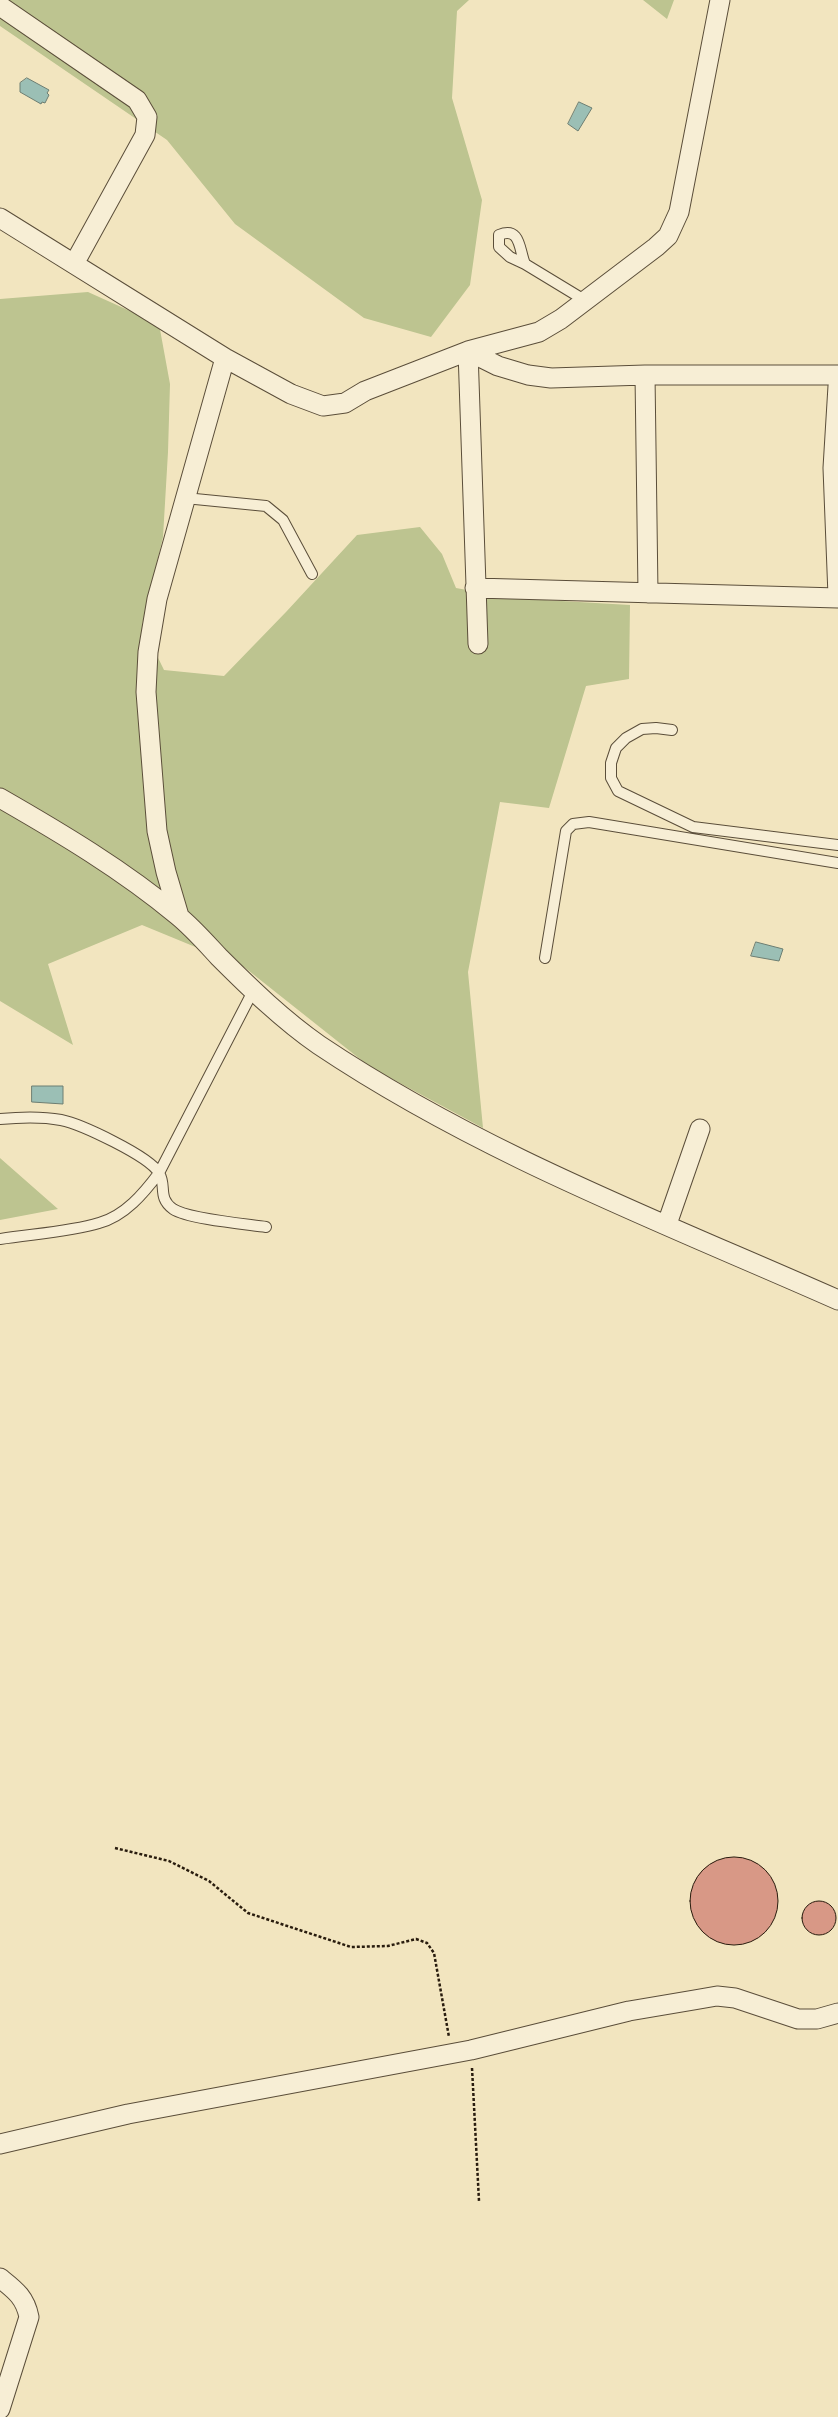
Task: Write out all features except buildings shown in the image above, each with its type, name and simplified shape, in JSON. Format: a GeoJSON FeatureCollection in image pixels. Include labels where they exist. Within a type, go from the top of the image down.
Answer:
{"type":"FeatureCollection","features":[{"type":"Feature","properties":{"kind":"street"},"geometry":{"type":"LineString","coordinates":[[0,218],[225,358],[291,394],[323,406],[345,403],[365,391],[468,351],[539,332],[561,319],[668,236],[679,212],[712,49],[720,0]]}},
{"type":"Feature","properties":{"kind":"street"},"geometry":{"type":"LineString","coordinates":[[0,6],[138,100],[147,117],[145,135],[74,264]]}},
{"type":"Feature","properties":{"kind":"street"},"geometry":{"type":"LineString","coordinates":[[468,351],[498,366],[528,375],[551,378],[645,375],[838,375]]}},
{"type":"Feature","properties":{"kind":"street"},"geometry":{"type":"LineString","coordinates":[[468,351],[478,644]]}},
{"type":"Feature","properties":{"kind":"street"},"geometry":{"type":"LineString","coordinates":[[179,916],[166,872],[157,831],[146,692],[148,652],[157,599],[225,358]]}},
{"type":"Feature","properties":{"kind":"street"},"geometry":{"type":"LineString","coordinates":[[645,375],[648,593]]}},
{"type":"Feature","properties":{"kind":"street"},"geometry":{"type":"LineString","coordinates":[[475,588],[838,597],[832,468],[836,446],[838,386]]}},
{"type":"Feature","properties":{"kind":"street"},"geometry":{"type":"LineString","coordinates":[[0,798],[105,861],[179,916],[253,991],[316,1043],[373,1080],[491,1146],[591,1194],[667,1224],[838,1300]]}},
{"type":"Feature","properties":{"kind":"street"},"geometry":{"type":"LineString","coordinates":[[667,1224],[700,1129]]}},
{"type":"Feature","properties":{"kind":"street"},"geometry":{"type":"LineString","coordinates":[[0,2144],[128,2114],[471,2050],[630,2011],[717,1996],[735,1998],[798,2019],[817,2019],[838,2013]]}},
{"type":"Feature","properties":{"kind":"street"},"geometry":{"type":"LineString","coordinates":[[0,2278],[18,2292],[26,2303],[29,2317],[0,2409]]}},
{"type":"Feature","properties":{"kind":"lane"},"geometry":{"type":"LineString","coordinates":[[525,264],[586,300]]}},
{"type":"Feature","properties":{"kind":"lane"},"geometry":{"type":"LineString","coordinates":[[185,498],[266,506],[282,520],[312,574]]}},
{"type":"Feature","properties":{"kind":"lane"},"geometry":{"type":"LineString","coordinates":[[672,730],[656,728],[642,729],[626,738],[616,748],[611,763],[611,778],[618,791],[693,827],[838,845]]}},
{"type":"Feature","properties":{"kind":"lane"},"geometry":{"type":"LineString","coordinates":[[544,958],[566,831],[573,824],[589,822],[838,863]]}},
{"type":"Feature","properties":{"kind":"lane"},"geometry":{"type":"LineString","coordinates":[[0,1239],[100,1223],[120,1213],[142,1196],[159,1173],[253,991]]}},
{"type":"Feature","properties":{"kind":"lane"},"geometry":{"type":"LineString","coordinates":[[0,1119],[32,1116],[62,1120],[91,1130],[138,1154],[159,1173],[164,1200],[174,1209],[190,1215],[266,1227]]}},
{"type":"Feature","properties":{"kind":"path"},"geometry":{"type":"LineString","coordinates":[[115,1848],[169,1861],[209,1881],[248,1913],[352,1947],[388,1946],[416,1940],[427,1942],[434,1953],[451,2053]]}},
{"type":"Feature","properties":{"kind":"path"},"geometry":{"type":"LineString","coordinates":[[471,2050],[479,2201]]}},
{"type":"Feature","properties":{"kind":"green space"},"geometry":{"type":"Polygon","coordinates":[[[0,0],[469,0],[457,11],[452,98],[482,200],[470,285],[431,337],[364,318],[235,224],[167,140],[0,26],[0,0]]]}},
{"type":"Feature","properties":{"kind":"green space"},"geometry":{"type":"Polygon","coordinates":[[[643,0],[674,0],[667,19],[643,0]]]}},
{"type":"Feature","properties":{"kind":"green space"},"geometry":{"type":"Polygon","coordinates":[[[88,292],[159,324],[170,384],[168,452],[163,537],[142,625],[164,670],[224,676],[357,535],[420,527],[442,554],[456,588],[510,598],[630,605],[629,679],[586,686],[549,808],[500,802],[468,972],[483,1128],[370,1067],[244,967],[142,925],[48,964],[73,1045],[0,1001],[0,299],[88,292]]]}},
{"type":"Feature","properties":{"kind":"green space"},"geometry":{"type":"Polygon","coordinates":[[[0,1158],[58,1209],[0,1220],[0,1158]]]}},
{"type":"Feature","properties":{"kind":"water"},"geometry":{"type":"Polygon","coordinates":[[[27,78],[49,90],[47,93],[49,95],[45,103],[42,102],[41,104],[20,92],[20,83],[27,78]]]}},
{"type":"Feature","properties":{"kind":"water"},"geometry":{"type":"Polygon","coordinates":[[[579,102],[592,108],[578,131],[568,124],[579,102]]]}},
{"type":"Feature","properties":{"kind":"water"},"geometry":{"type":"Polygon","coordinates":[[[756,942],[783,949],[779,961],[751,956],[756,942]]]}},
{"type":"Feature","properties":{"kind":"water"},"geometry":{"type":"Polygon","coordinates":[[[32,1086],[63,1086],[63,1104],[32,1102],[32,1086]]]}}]}
